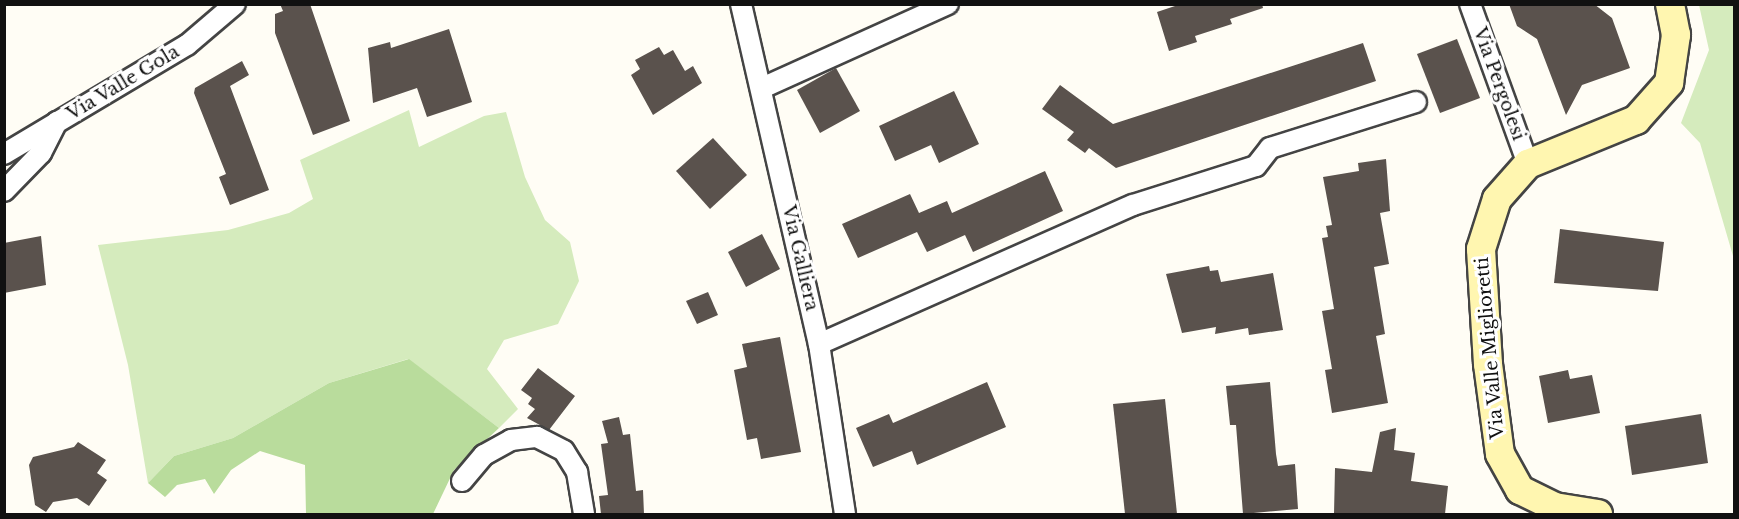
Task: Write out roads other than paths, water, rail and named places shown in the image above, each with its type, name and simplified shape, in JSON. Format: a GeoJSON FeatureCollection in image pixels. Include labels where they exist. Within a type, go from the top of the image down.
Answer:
{"type":"FeatureCollection","features":[{"type":"Feature","properties":{"kind":"street","name":"Via Valle Gola"},"geometry":{"type":"LineString","coordinates":[[4,154],[187,45],[235,4]]}},
{"type":"Feature","properties":{"kind":"street","name":"Via Galliera"},"geometry":{"type":"LineString","coordinates":[[741,4],[819,344],[845,514]]}},
{"type":"Feature","properties":{"kind":"street"},"geometry":{"type":"LineString","coordinates":[[762,88],[948,4]]}},
{"type":"Feature","properties":{"kind":"street","name":"Via Pergolesi"},"geometry":{"type":"LineString","coordinates":[[1470,4],[1528,164]]}},
{"type":"Feature","properties":{"kind":"street","name":"Via Valle Miglioretti"},"geometry":{"type":"LineString","coordinates":[[1598,514],[1555,507],[1520,490],[1500,454],[1488,364],[1481,249],[1497,199],[1528,164],[1636,120],[1669,83],[1676,36],[1670,4]]}},
{"type":"Feature","properties":{"kind":"street"},"geometry":{"type":"LineString","coordinates":[[819,344],[1133,206],[1256,166],[1270,148],[1416,102]]}},
{"type":"Feature","properties":{"kind":"street"},"geometry":{"type":"LineString","coordinates":[[4,191],[41,153],[57,122]]}},
{"type":"Feature","properties":{"kind":"street"},"geometry":{"type":"LineString","coordinates":[[462,481],[484,455],[511,440],[537,437],[564,451],[577,472],[584,514]]}}]}
